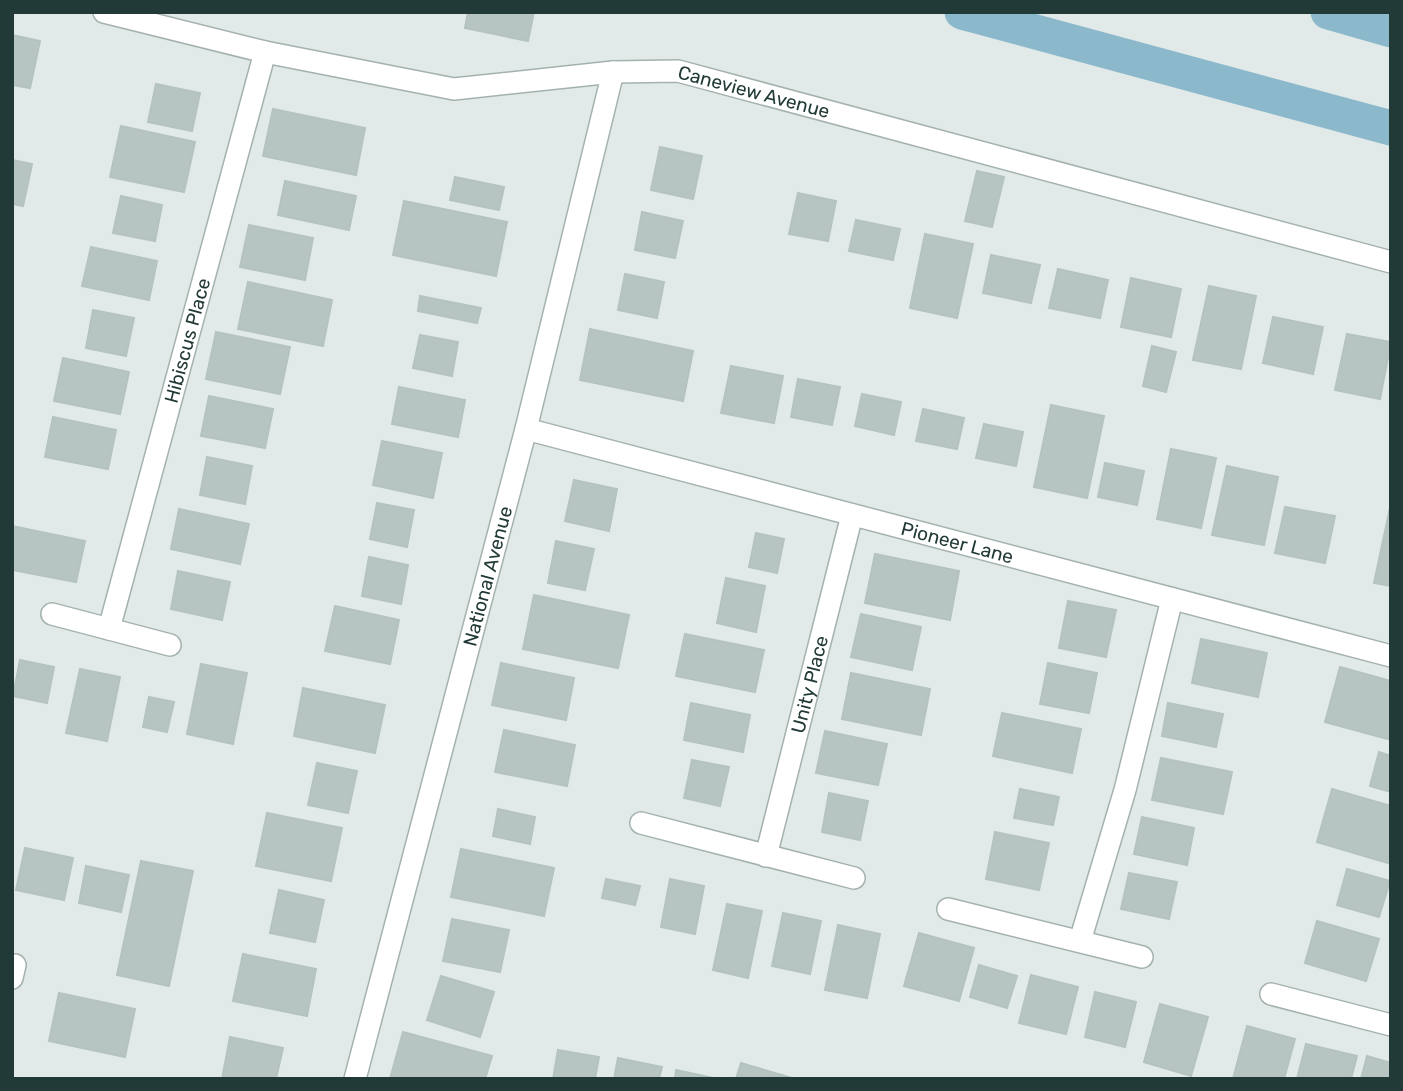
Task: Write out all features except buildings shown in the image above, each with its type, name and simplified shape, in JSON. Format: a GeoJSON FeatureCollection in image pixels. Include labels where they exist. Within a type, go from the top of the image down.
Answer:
{"type":"FeatureCollection","features":[{"type":"Feature","properties":{"kind":"street","name":"Caneview Avenue"},"geometry":{"type":"LineString","coordinates":[[104,12],[265,52],[454,89],[613,72],[678,71],[1391,262]]}},
{"type":"Feature","properties":{"kind":"street","name":"Hibiscus Place"},"geometry":{"type":"LineString","coordinates":[[109,629],[265,52]]}},
{"type":"Feature","properties":{"kind":"street","name":"National Avenue"},"geometry":{"type":"LineString","coordinates":[[355,1079],[526,429],[613,72]]}},
{"type":"Feature","properties":{"kind":"street","name":"Pioneer Lane"},"geometry":{"type":"LineString","coordinates":[[526,429],[1391,656]]}},
{"type":"Feature","properties":{"kind":"street","name":"Unity Place"},"geometry":{"type":"LineString","coordinates":[[766,856],[852,515]]}},
{"type":"Feature","properties":{"kind":"street"},"geometry":{"type":"LineString","coordinates":[[1080,941],[1125,790],[1172,599]]}},
{"type":"Feature","properties":{"kind":"street"},"geometry":{"type":"LineString","coordinates":[[52,614],[170,645]]}},
{"type":"Feature","properties":{"kind":"street"},"geometry":{"type":"LineString","coordinates":[[641,823],[854,878]]}},
{"type":"Feature","properties":{"kind":"street"},"geometry":{"type":"LineString","coordinates":[[948,909],[1142,957]]}},
{"type":"Feature","properties":{"kind":"street"},"geometry":{"type":"LineString","coordinates":[[1271,994],[1391,1024]]}},
{"type":"Feature","properties":{"kind":"waterway"},"geometry":{"type":"LineString","coordinates":[[962,12],[1391,128]]}},
{"type":"Feature","properties":{"kind":"waterway"},"geometry":{"type":"LineString","coordinates":[[1328,12],[1391,30]]}}]}
